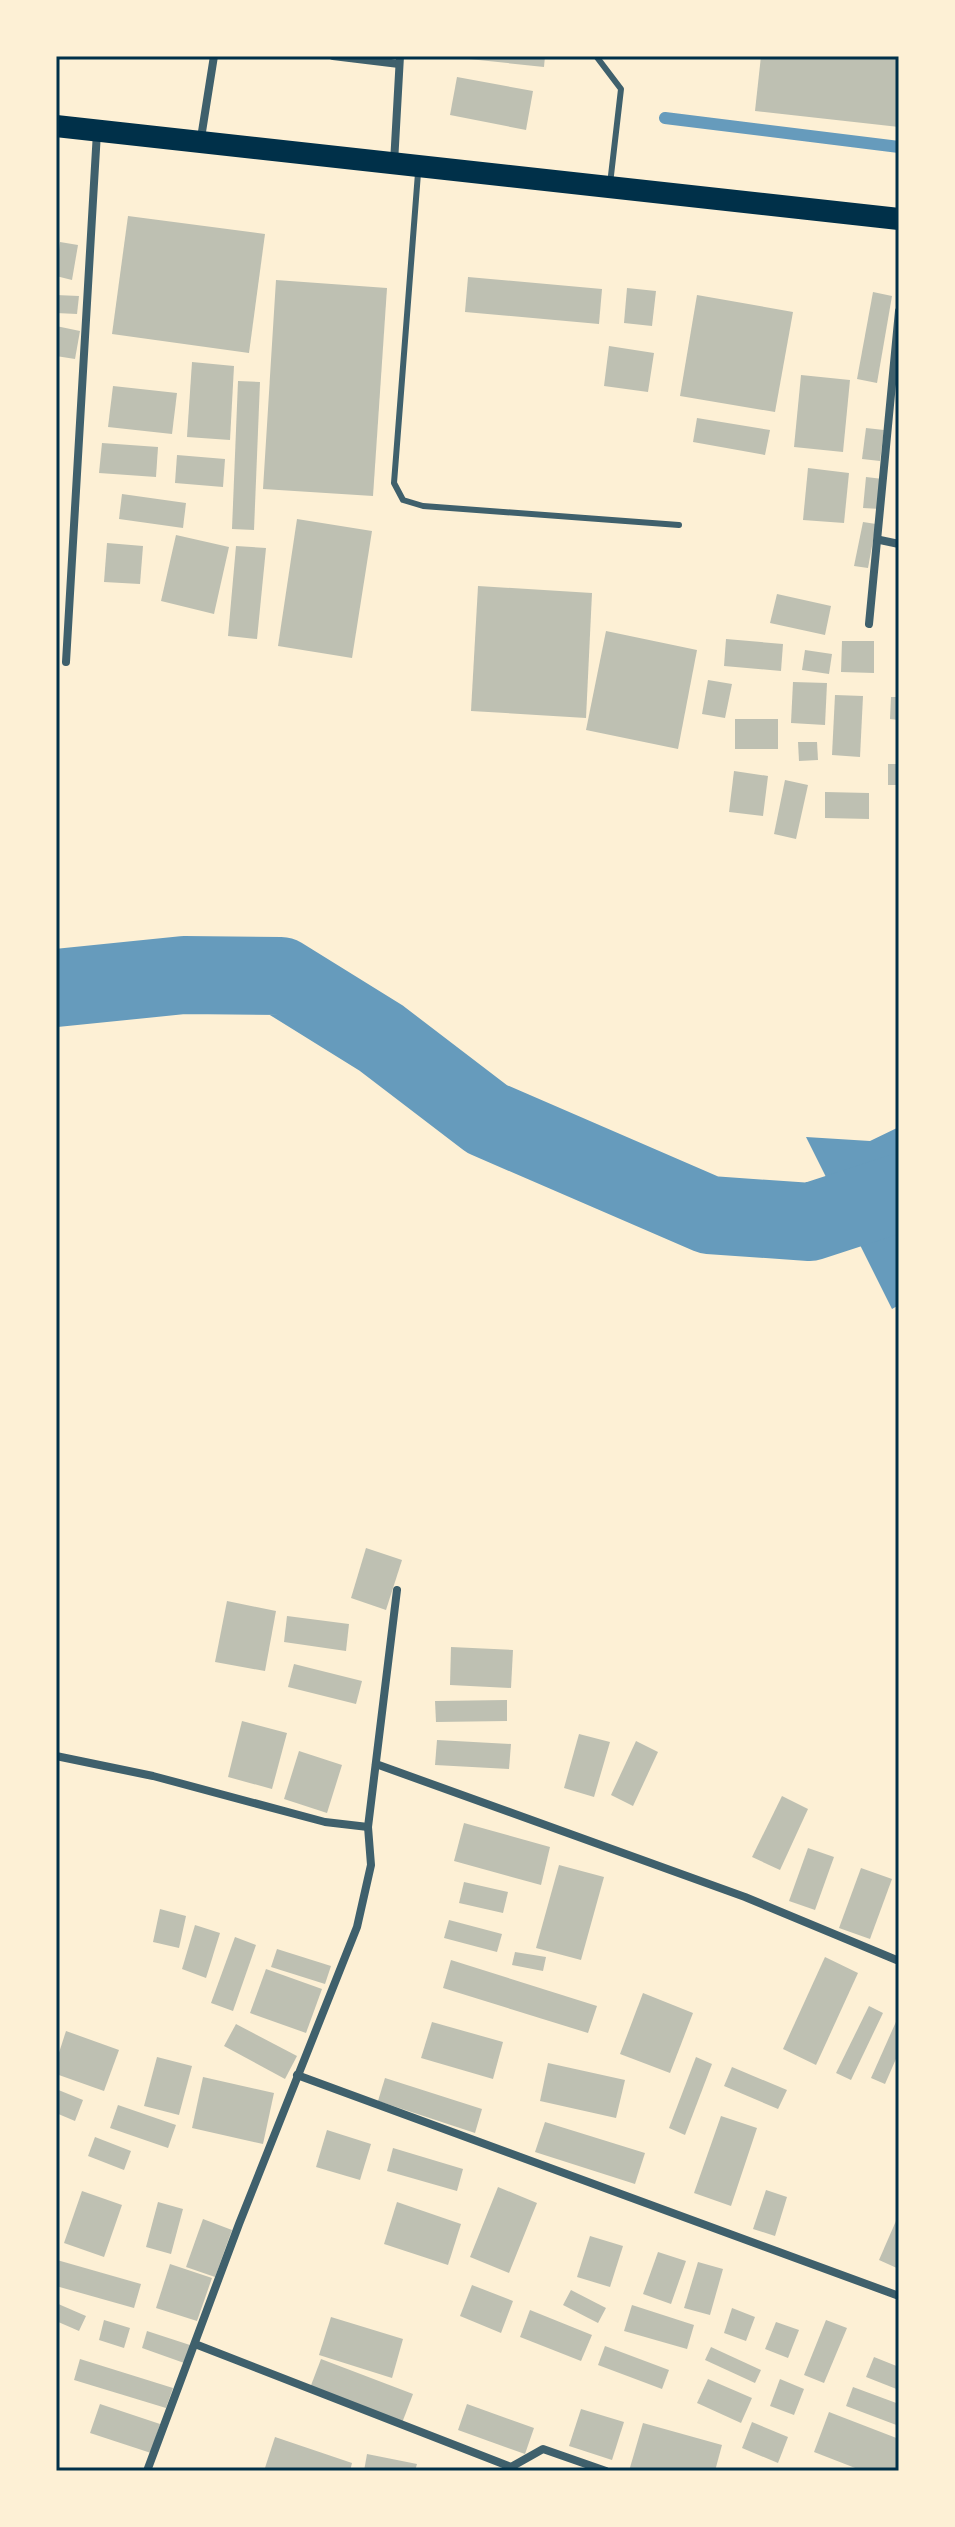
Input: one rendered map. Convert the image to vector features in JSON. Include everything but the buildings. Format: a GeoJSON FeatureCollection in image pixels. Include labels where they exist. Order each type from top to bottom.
{"type":"FeatureCollection","features":[{"type":"Feature","properties":{"kind":"highway"},"geometry":{"type":"LineString","coordinates":[[56,126],[200,145],[610,185],[899,219]]}},
{"type":"Feature","properties":{"kind":"street"},"geometry":{"type":"LineString","coordinates":[[200,145],[214,56]]}},
{"type":"Feature","properties":{"kind":"street"},"geometry":{"type":"LineString","coordinates":[[333,56],[400,60],[394,164]]}},
{"type":"Feature","properties":{"kind":"street"},"geometry":{"type":"LineString","coordinates":[[66,662],[97,131]]}},
{"type":"Feature","properties":{"kind":"street"},"geometry":{"type":"LineString","coordinates":[[869,624],[880,540],[899,311]]}},
{"type":"Feature","properties":{"kind":"street"},"geometry":{"type":"LineString","coordinates":[[880,540],[899,544]]}},
{"type":"Feature","properties":{"kind":"street"},"geometry":{"type":"LineString","coordinates":[[147,2471],[297,2075],[357,1927],[371,1865],[368,1827],[397,1590]]}},
{"type":"Feature","properties":{"kind":"street"},"geometry":{"type":"LineString","coordinates":[[56,1756],[153,1776],[325,1822],[368,1827]]}},
{"type":"Feature","properties":{"kind":"street"},"geometry":{"type":"LineString","coordinates":[[376,1764],[745,1897],[899,1961]]}},
{"type":"Feature","properties":{"kind":"street"},"geometry":{"type":"LineString","coordinates":[[297,2075],[899,2296]]}},
{"type":"Feature","properties":{"kind":"street"},"geometry":{"type":"LineString","coordinates":[[195,2344],[501,2464],[516,2467],[543,2449],[606,2471]]}},
{"type":"Feature","properties":{"kind":"lane"},"geometry":{"type":"LineString","coordinates":[[596,56],[621,89],[610,185]]}},
{"type":"Feature","properties":{"kind":"lane"},"geometry":{"type":"LineString","coordinates":[[418,166],[394,483],[403,500],[423,506],[679,525]]}},
{"type":"Feature","properties":{"kind":"water"},"geometry":{"type":"Polygon","coordinates":[[[899,1127],[899,1305],[892,1309],[806,1137],[870,1141],[899,1127]]]}},
{"type":"Feature","properties":{"kind":"waterway"},"geometry":{"type":"LineString","coordinates":[[665,118],[899,147]]}},
{"type":"Feature","properties":{"kind":"waterway"},"geometry":{"type":"LineString","coordinates":[[56,988],[184,975],[281,976],[381,1038],[487,1119],[709,1215],[810,1222],[899,1193]]}}]}
